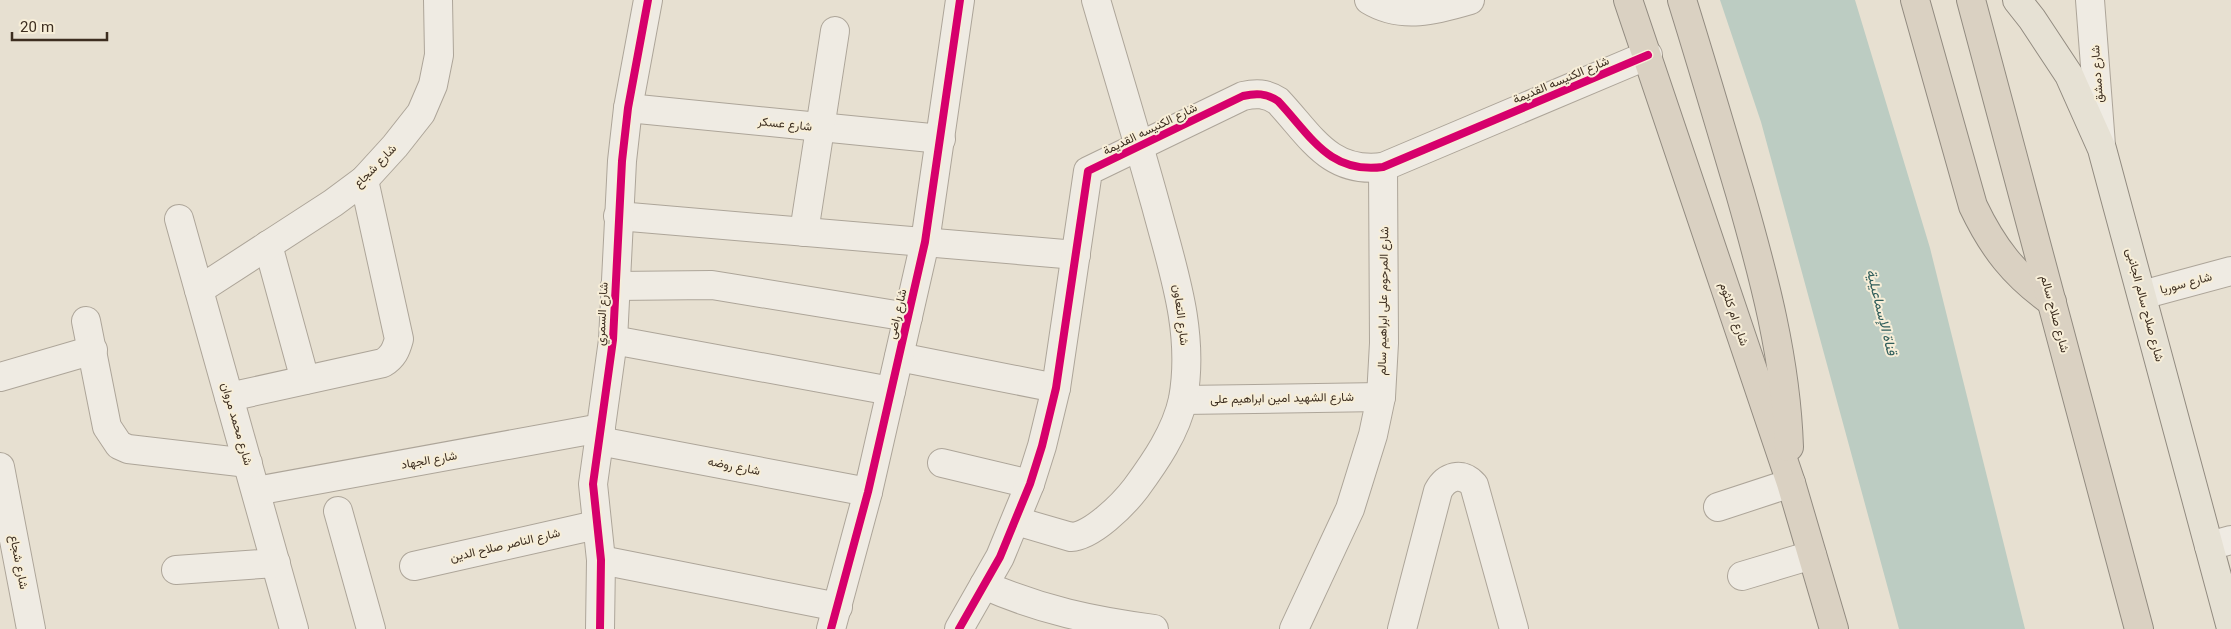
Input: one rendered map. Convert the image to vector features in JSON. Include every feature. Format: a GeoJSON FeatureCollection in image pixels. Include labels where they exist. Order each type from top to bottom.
{"type":"FeatureCollection","features":[{"type":"Feature","properties":{"kind":"highway","name":"شارع ام كلثوم"},"geometry":{"type":"LineString","coordinates":[[1628,0],[1791,483],[1834,629]]}},
{"type":"Feature","properties":{"kind":"highway"},"geometry":{"type":"LineString","coordinates":[[1682,0],[1760,260],[1775,325],[1789,430],[1791,483]]}},
{"type":"Feature","properties":{"kind":"highway"},"geometry":{"type":"LineString","coordinates":[[1914,0],[1973,206],[2000,254],[2032,288],[2052,302]]}},
{"type":"Feature","properties":{"kind":"highway","name":"شارع صلاح سالم"},"geometry":{"type":"LineString","coordinates":[[1971,0],[2139,629]]}},
{"type":"Feature","properties":{"kind":"main road","name":"شارع صلاح سالم الجانبى"},"geometry":{"type":"LineString","coordinates":[[2017,0],[2032,18],[2069,75],[2102,149],[2142,295],[2220,543],[2231,628]]}},
{"type":"Feature","properties":{"kind":"street","name":"شارع شجاع"},"geometry":{"type":"LineString","coordinates":[[199,290],[333,203],[364,180],[395,146],[421,112],[433,85],[440,55],[438,0]]}},
{"type":"Feature","properties":{"kind":"street","name":"شارع السمري"},"geometry":{"type":"LineString","coordinates":[[600,629],[601,560],[592,484],[613,340],[618,216],[628,108],[648,0]]}},
{"type":"Feature","properties":{"kind":"street","name":"شارع راضى"},"geometry":{"type":"LineString","coordinates":[[835,618],[868,492],[925,242],[960,0]]}},
{"type":"Feature","properties":{"kind":"street","name":"شارع التعاون"},"geometry":{"type":"LineString","coordinates":[[1016,521],[1071,537],[1079,537],[1092,530],[1131,494],[1148,472],[1174,425],[1183,400],[1186,333],[1174,266],[1096,0]]}},
{"type":"Feature","properties":{"kind":"street"},"geometry":{"type":"LineString","coordinates":[[1370,0],[1381,7],[1401,12],[1432,11],[1470,0]]}},
{"type":"Feature","properties":{"kind":"street","name":"شارع دمشق"},"geometry":{"type":"LineString","coordinates":[[2090,0],[2102,149]]}},
{"type":"Feature","properties":{"kind":"street"},"geometry":{"type":"LineString","coordinates":[[804,232],[835,31]]}},
{"type":"Feature","properties":{"kind":"street","name":"شارع الكنيسه القديمة"},"geometry":{"type":"LineString","coordinates":[[959,629],[984,585],[1016,521],[1030,484],[1056,388],[1088,171],[1243,96],[1262,94],[1278,101],[1330,157],[1355,168],[1383,167],[1648,55]]}},
{"type":"Feature","properties":{"kind":"street","name":"شارع عسكر"},"geometry":{"type":"LineString","coordinates":[[628,108],[941,139]]}},
{"type":"Feature","properties":{"kind":"street","name":"شارع المرحوم على ابراهيم سالم"},"geometry":{"type":"LineString","coordinates":[[1294,629],[1350,508],[1373,435],[1381,397],[1384,343],[1383,167]]}},
{"type":"Feature","properties":{"kind":"street"},"geometry":{"type":"LineString","coordinates":[[229,397],[383,363],[390,358],[397,348],[398,339],[364,180]]}},
{"type":"Feature","properties":{"kind":"street"},"geometry":{"type":"LineString","coordinates":[[618,216],[1076,255]]}},
{"type":"Feature","properties":{"kind":"street","name":"شارع محمد مروان"},"geometry":{"type":"LineString","coordinates":[[179,219],[294,629]]}},
{"type":"Feature","properties":{"kind":"street"},"geometry":{"type":"LineString","coordinates":[[268,245],[305,380]]}},
{"type":"Feature","properties":{"kind":"street","name":"شارع سوريا"},"geometry":{"type":"LineString","coordinates":[[2142,295],[2231,271]]}},
{"type":"Feature","properties":{"kind":"street"},"geometry":{"type":"LineString","coordinates":[[615,286],[719,286],[908,317]]}},
{"type":"Feature","properties":{"kind":"street"},"geometry":{"type":"LineString","coordinates":[[86,321],[107,427],[118,445],[128,449],[248,463]]}},
{"type":"Feature","properties":{"kind":"street"},"geometry":{"type":"LineString","coordinates":[[613,340],[891,391]]}},
{"type":"Feature","properties":{"kind":"street"},"geometry":{"type":"LineString","coordinates":[[0,377],[92,350]]}},
{"type":"Feature","properties":{"kind":"street"},"geometry":{"type":"LineString","coordinates":[[899,357],[1056,388]]}},
{"type":"Feature","properties":{"kind":"street","name":"شارع الشهيد امين ابراهيم على"},"geometry":{"type":"LineString","coordinates":[[1183,400],[1381,397]]}},
{"type":"Feature","properties":{"kind":"street","name":"شارع الجهاد"},"geometry":{"type":"LineString","coordinates":[[256,491],[600,434]]}},
{"type":"Feature","properties":{"kind":"street","name":"شارع روضه"},"geometry":{"type":"LineString","coordinates":[[600,434],[868,492]]}},
{"type":"Feature","properties":{"kind":"street"},"geometry":{"type":"LineString","coordinates":[[942,463],[1030,484]]}},
{"type":"Feature","properties":{"kind":"street","name":"شارع شجاع"},"geometry":{"type":"LineString","coordinates":[[0,467],[31,629]]}},
{"type":"Feature","properties":{"kind":"street"},"geometry":{"type":"LineString","coordinates":[[1402,629],[1438,492],[1447,479],[1457,476],[1469,479],[1474,485],[1514,629]]}},
{"type":"Feature","properties":{"kind":"street"},"geometry":{"type":"LineString","coordinates":[[1718,507],[1791,483]]}},
{"type":"Feature","properties":{"kind":"street"},"geometry":{"type":"LineString","coordinates":[[338,511],[371,629]]}},
{"type":"Feature","properties":{"kind":"street","name":"شارع الناصر صلاح الدين"},"geometry":{"type":"LineString","coordinates":[[414,566],[596,524]]}},
{"type":"Feature","properties":{"kind":"street"},"geometry":{"type":"LineString","coordinates":[[1742,576],[1812,554]]}},
{"type":"Feature","properties":{"kind":"street"},"geometry":{"type":"LineString","coordinates":[[601,560],[835,618]]}},
{"type":"Feature","properties":{"kind":"street"},"geometry":{"type":"LineString","coordinates":[[176,570],[276,563]]}},
{"type":"Feature","properties":{"kind":"street"},"geometry":{"type":"LineString","coordinates":[[984,585],[1017,600],[1085,619],[1154,629]]}},
{"type":"Feature","properties":{"kind":"water","name":"قناة الإسماعيلية"},"geometry":{"type":"Polygon","coordinates":[[[1720,0],[1855,0],[1930,248],[2025,629],[1899,629],[1761,122],[1720,0]]]}},
{"type":"Feature","properties":{"kind":"cycle path"},"geometry":{"type":"LineString","coordinates":[[600,629],[601,560],[593,484],[613,340],[622,161],[628,108],[648,0]]}},
{"type":"Feature","properties":{"kind":"cycle path"},"geometry":{"type":"LineString","coordinates":[[831,629],[868,492],[925,242],[960,0]]}},
{"type":"Feature","properties":{"kind":"cycle path"},"geometry":{"type":"LineString","coordinates":[[959,629],[1000,557],[1030,484],[1042,446],[1056,388],[1088,171],[1243,96],[1257,94],[1269,96],[1278,101],[1311,139],[1335,158],[1348,165],[1364,168],[1383,167],[1648,55]]}}]}
